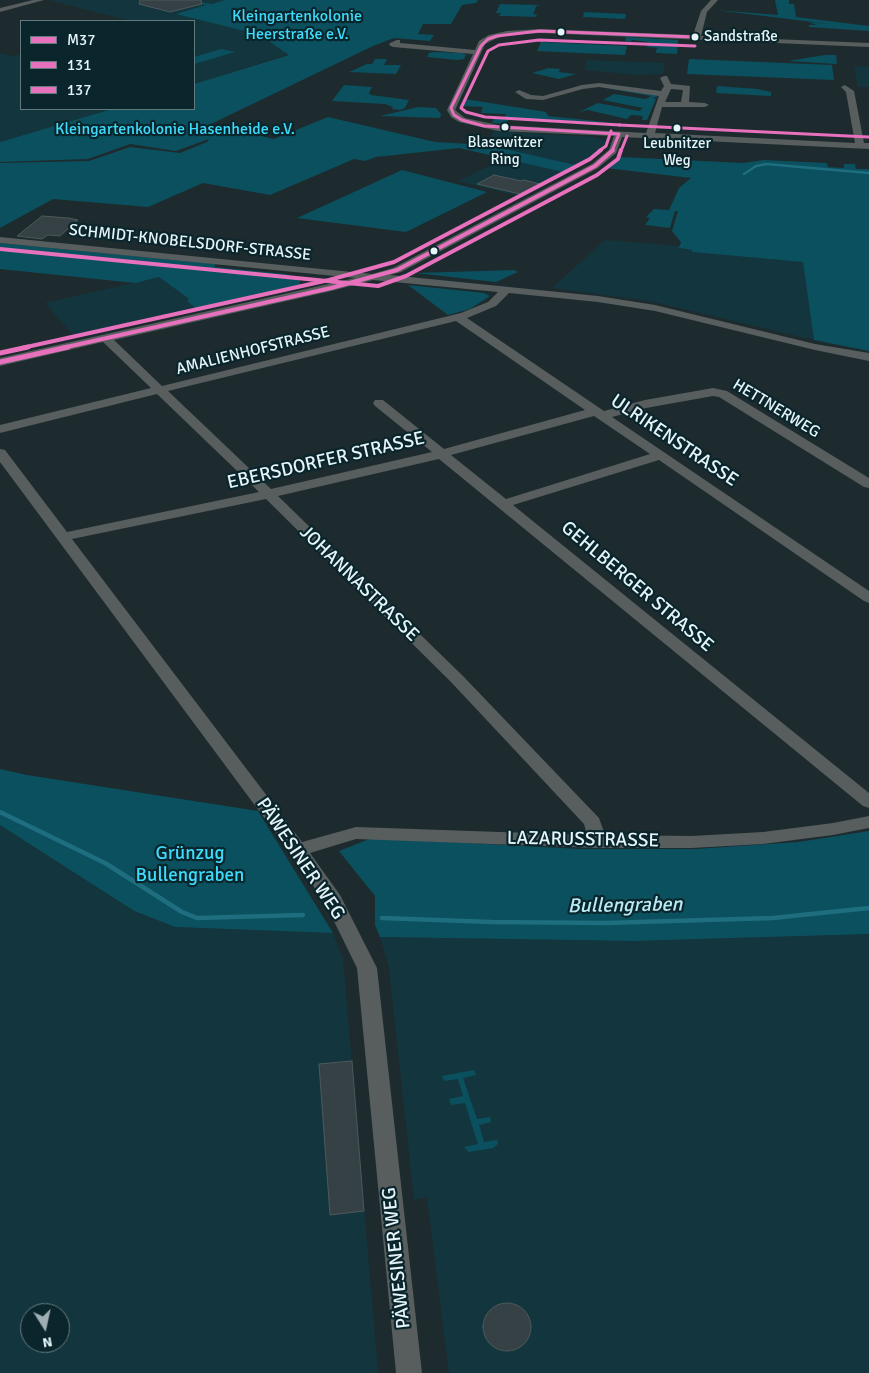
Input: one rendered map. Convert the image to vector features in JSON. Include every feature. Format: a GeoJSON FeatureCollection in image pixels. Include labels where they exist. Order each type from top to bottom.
{"type":"FeatureCollection","features":[{"type":"Feature","properties":{"kind":"street"},"geometry":{"type":"LineString","coordinates":[[0,10],[41,0]]}},
{"type":"Feature","properties":{"kind":"street"},"geometry":{"type":"LineString","coordinates":[[695,37],[698,35],[704,12],[715,0]]}},
{"type":"Feature","properties":{"kind":"street"},"geometry":{"type":"LineString","coordinates":[[845,87],[850,91],[864,146],[494,127],[473,123],[457,117],[452,112],[451,107],[482,43],[488,39],[520,32],[695,37],[869,45]]}},
{"type":"Feature","properties":{"kind":"street"},"geometry":{"type":"LineString","coordinates":[[397,42],[393,45],[478,52]]}},
{"type":"Feature","properties":{"kind":"street"},"geometry":{"type":"LineString","coordinates":[[519,92],[529,97],[544,98],[582,87],[599,85],[666,86],[687,88],[685,104]]}},
{"type":"Feature","properties":{"kind":"street"},"geometry":{"type":"LineString","coordinates":[[650,135],[666,86]]}},
{"type":"Feature","properties":{"kind":"street"},"geometry":{"type":"LineString","coordinates":[[660,104],[705,105]]}},
{"type":"Feature","properties":{"kind":"street"},"geometry":{"type":"LineString","coordinates":[[0,362],[377,277],[402,268],[593,167],[613,151],[619,134]]}},
{"type":"Feature","properties":{"kind":"street","name":"SCHMIDT-KNOBELSDORF-STRASSE"},"geometry":{"type":"LineString","coordinates":[[0,240],[377,277]]}},
{"type":"Feature","properties":{"kind":"street"},"geometry":{"type":"LineString","coordinates":[[292,270],[312,278],[316,282],[312,292]]}},
{"type":"Feature","properties":{"kind":"street"},"geometry":{"type":"LineString","coordinates":[[377,277],[591,298],[647,306],[869,358]]}},
{"type":"Feature","properties":{"kind":"street","name":"AMALIENHOFSTRASSE"},"geometry":{"type":"LineString","coordinates":[[0,429],[477,312],[492,304],[506,290]]}},
{"type":"Feature","properties":{"kind":"street","name":"ULRIKENSTRASSE"},"geometry":{"type":"LineString","coordinates":[[458,317],[597,414],[662,455],[869,598]]}},
{"type":"Feature","properties":{"kind":"street","name":"JOHANNASTRASSE"},"geometry":{"type":"LineString","coordinates":[[105,338],[457,679],[593,822],[598,842]]}},
{"type":"Feature","properties":{"kind":"street","name":"HETTNERWEG"},"geometry":{"type":"LineString","coordinates":[[597,414],[713,392],[722,394],[869,484]]}},
{"type":"Feature","properties":{"kind":"street","name":"GEHLBERGER STRASSE"},"geometry":{"type":"LineString","coordinates":[[379,403],[869,802]]}},
{"type":"Feature","properties":{"kind":"street","name":"EBERSDORFER STRASSE"},"geometry":{"type":"LineString","coordinates":[[64,537],[267,494],[442,454],[597,414]]}},
{"type":"Feature","properties":{"kind":"street","name":"PÄWESINER WEG"},"geometry":{"type":"LineString","coordinates":[[0,453],[298,850],[333,900],[367,968],[409,1373]]}},
{"type":"Feature","properties":{"kind":"street"},"geometry":{"type":"LineString","coordinates":[[504,504],[662,455]]}},
{"type":"Feature","properties":{"kind":"street","name":"LAZARUSSTRASSE"},"geometry":{"type":"LineString","coordinates":[[298,850],[347,835],[378,833],[598,842],[692,842],[763,838],[833,829],[869,822]]}},
{"type":"Feature","properties":{"kind":"shaded area"},"geometry":{"type":"Polygon","coordinates":[[[49,0],[228,0],[177,14],[274,38],[271,43],[289,54],[195,84],[195,20],[127,20],[49,0]]]}},
{"type":"Feature","properties":{"kind":"shaded area"},"geometry":{"type":"Polygon","coordinates":[[[0,53],[12,56],[20,54],[20,110],[109,110],[0,142],[0,53]]]}},
{"type":"Feature","properties":{"kind":"shaded area"},"geometry":{"type":"Polygon","coordinates":[[[587,60],[665,63],[663,74],[638,75],[584,70],[587,60]]]}},
{"type":"Feature","properties":{"kind":"shaded area"},"geometry":{"type":"Polygon","coordinates":[[[854,66],[869,67],[869,87],[858,87],[854,66]]]}},
{"type":"Feature","properties":{"kind":"shaded area"},"geometry":{"type":"Polygon","coordinates":[[[493,131],[595,137],[606,141],[598,154],[580,166],[488,145],[493,131]]]}},
{"type":"Feature","properties":{"kind":"shaded area"},"geometry":{"type":"Polygon","coordinates":[[[505,158],[567,173],[522,197],[458,181],[505,158]]]}},
{"type":"Feature","properties":{"kind":"shaded area"},"geometry":{"type":"Polygon","coordinates":[[[605,240],[680,246],[680,249],[693,250],[693,252],[803,262],[814,340],[650,301],[552,288],[605,240]]]}},
{"type":"Feature","properties":{"kind":"shaded area"},"geometry":{"type":"Polygon","coordinates":[[[159,277],[189,300],[188,302],[199,311],[76,338],[45,303],[159,277]]]}},
{"type":"Feature","properties":{"kind":"shaded area"},"geometry":{"type":"Polygon","coordinates":[[[0,825],[133,911],[175,927],[333,933],[343,959],[378,1373],[0,1373],[0,825]]]}},
{"type":"Feature","properties":{"kind":"shaded area"},"geometry":{"type":"Polygon","coordinates":[[[869,934],[869,1373],[449,1373],[427,1197],[414,1200],[389,968],[380,937],[634,941],[869,934]]]}},
{"type":"Feature","properties":{"kind":"green space"},"geometry":{"type":"Polygon","coordinates":[[[185,0],[212,4],[225,0],[478,0],[476,3],[462,5],[451,24],[423,24],[418,34],[434,35],[430,41],[394,38],[373,46],[211,124],[274,139],[328,117],[435,142],[488,145],[580,166],[567,173],[459,148],[376,157],[365,161],[354,159],[270,195],[203,183],[148,207],[53,199],[0,228],[0,163],[89,161],[130,147],[180,153],[207,142],[209,139],[176,151],[130,144],[88,159],[0,162],[0,142],[109,110],[195,110],[195,84],[289,55],[270,42],[273,38],[176,14],[206,5],[185,0]]]}},
{"type":"Feature","properties":{"kind":"green space"},"geometry":{"type":"Polygon","coordinates":[[[775,0],[789,0],[789,4],[794,4],[796,17],[869,26],[869,31],[809,27],[809,25],[817,25],[808,22],[830,24],[715,10],[778,15],[775,0]]]}},
{"type":"Feature","properties":{"kind":"green space"},"geometry":{"type":"Polygon","coordinates":[[[500,4],[541,5],[536,6],[533,14],[537,15],[536,17],[499,16],[501,13],[496,13],[500,4]]]}},
{"type":"Feature","properties":{"kind":"green space"},"geometry":{"type":"Polygon","coordinates":[[[584,12],[626,14],[625,19],[583,17],[584,12]]]}},
{"type":"Feature","properties":{"kind":"green space"},"geometry":{"type":"Polygon","coordinates":[[[626,37],[678,40],[677,54],[656,53],[658,48],[647,47],[649,42],[625,41],[626,37]]]}},
{"type":"Feature","properties":{"kind":"green space"},"geometry":{"type":"Polygon","coordinates":[[[541,42],[627,46],[625,55],[537,51],[541,42]]]}},
{"type":"Feature","properties":{"kind":"green space"},"geometry":{"type":"Polygon","coordinates":[[[221,49],[235,52],[195,64],[195,57],[221,49]]]}},
{"type":"Feature","properties":{"kind":"green space"},"geometry":{"type":"Polygon","coordinates":[[[429,53],[462,53],[466,55],[464,59],[458,60],[427,57],[429,53]]]}},
{"type":"Feature","properties":{"kind":"green space"},"geometry":{"type":"Polygon","coordinates":[[[836,55],[837,64],[788,61],[836,55]]]}},
{"type":"Feature","properties":{"kind":"green space"},"geometry":{"type":"Polygon","coordinates":[[[375,59],[387,59],[384,65],[401,65],[396,74],[349,72],[367,64],[372,64],[375,59]]]}},
{"type":"Feature","properties":{"kind":"green space"},"geometry":{"type":"Polygon","coordinates":[[[689,59],[832,65],[834,80],[687,74],[689,59]]]}},
{"type":"Feature","properties":{"kind":"green space"},"geometry":{"type":"Polygon","coordinates":[[[549,68],[560,69],[559,72],[576,74],[559,79],[532,73],[549,68]]]}},
{"type":"Feature","properties":{"kind":"green space"},"geometry":{"type":"Polygon","coordinates":[[[344,85],[372,87],[369,93],[371,95],[409,100],[405,108],[400,110],[392,109],[393,107],[385,104],[332,101],[344,85]]]}},
{"type":"Feature","properties":{"kind":"green space"},"geometry":{"type":"Polygon","coordinates":[[[717,86],[757,89],[771,92],[771,96],[716,93],[717,86]]]}},
{"type":"Feature","properties":{"kind":"green space"},"geometry":{"type":"Polygon","coordinates":[[[614,87],[657,94],[657,97],[652,98],[656,99],[647,120],[642,120],[643,116],[631,115],[627,119],[588,110],[579,112],[598,103],[639,111],[643,108],[603,100],[614,94],[646,99],[651,96],[611,89],[614,87]]]}},
{"type":"Feature","properties":{"kind":"green space"},"geometry":{"type":"Polygon","coordinates":[[[465,99],[546,112],[548,116],[615,123],[509,118],[506,124],[492,123],[494,119],[504,119],[506,114],[481,113],[483,107],[462,106],[465,99]]]}},
{"type":"Feature","properties":{"kind":"green space"},"geometry":{"type":"Polygon","coordinates":[[[418,107],[436,108],[441,114],[440,118],[380,116],[418,107]]]}},
{"type":"Feature","properties":{"kind":"green space"},"geometry":{"type":"Polygon","coordinates":[[[620,157],[743,163],[764,160],[827,163],[828,167],[844,168],[844,164],[855,164],[856,169],[869,169],[869,351],[814,340],[803,262],[692,252],[692,250],[679,248],[681,242],[672,231],[678,211],[675,211],[670,228],[645,225],[650,218],[646,217],[654,209],[669,210],[679,188],[691,178],[606,168],[620,157]]]}},
{"type":"Feature","properties":{"kind":"green space"},"geometry":{"type":"Polygon","coordinates":[[[402,170],[487,192],[406,232],[297,218],[402,170]]]}},
{"type":"Feature","properties":{"kind":"green space"},"geometry":{"type":"Polygon","coordinates":[[[0,243],[215,264],[215,267],[286,274],[299,278],[301,288],[199,311],[187,301],[189,299],[159,277],[135,283],[0,269],[0,243]]]}},
{"type":"Feature","properties":{"kind":"green space"},"geometry":{"type":"Polygon","coordinates":[[[514,270],[518,272],[496,282],[415,273],[514,270]]]}},
{"type":"Feature","properties":{"kind":"green space"},"geometry":{"type":"Polygon","coordinates":[[[408,285],[484,293],[490,296],[470,309],[448,315],[408,285]]]}},
{"type":"Feature","properties":{"kind":"green space","name":"Grünzug Bullengraben"},"geometry":{"type":"Polygon","coordinates":[[[0,769],[27,775],[258,811],[333,933],[175,927],[134,911],[0,825],[0,769]]]}},
{"type":"Feature","properties":{"kind":"green space"},"geometry":{"type":"Polygon","coordinates":[[[869,831],[869,934],[634,941],[380,937],[375,925],[375,896],[339,851],[372,838],[580,849],[695,849],[798,842],[869,831]]]}},
{"type":"Feature","properties":{"kind":"green space"},"geometry":{"type":"Polygon","coordinates":[[[474,1070],[476,1075],[463,1078],[477,1119],[490,1117],[491,1122],[479,1125],[484,1142],[497,1140],[498,1144],[493,1148],[469,1152],[464,1147],[478,1144],[465,1103],[451,1105],[449,1099],[463,1096],[458,1079],[444,1081],[442,1076],[474,1070]]]}},
{"type":"Feature","properties":{"kind":"building"},"geometry":{"type":"Polygon","coordinates":[[[140,0],[201,0],[202,4],[170,12],[139,4],[140,0]]]}},
{"type":"Feature","properties":{"kind":"building"},"geometry":{"type":"Polygon","coordinates":[[[494,175],[540,184],[520,194],[477,184],[494,175]]]}},
{"type":"Feature","properties":{"kind":"building"},"geometry":{"type":"Polygon","coordinates":[[[42,216],[78,220],[60,236],[48,235],[42,239],[17,236],[42,216]]]}},
{"type":"Feature","properties":{"kind":"building"},"geometry":{"type":"Polygon","coordinates":[[[352,1061],[364,1211],[330,1215],[319,1064],[352,1061]]]}},
{"type":"Feature","properties":{"kind":"building"},"geometry":{"type":"Polygon","coordinates":[[[502,1303],[512,1303],[524,1310],[531,1322],[531,1332],[524,1344],[512,1351],[502,1351],[494,1347],[487,1340],[483,1332],[483,1322],[487,1314],[494,1307],[502,1303]]]}},
{"type":"Feature","properties":{"kind":"waterway"},"geometry":{"type":"LineString","coordinates":[[744,174],[756,166],[766,164],[869,173]]}},
{"type":"Feature","properties":{"kind":"waterway","name":"Bullengraben"},"geometry":{"type":"LineString","coordinates":[[0,812],[105,863],[182,912],[197,918],[303,915]]}},
{"type":"Feature","properties":{"kind":"waterway","name":"Bullengraben"},"geometry":{"type":"LineString","coordinates":[[382,918],[491,922],[605,923],[773,918],[869,908]]}},
{"type":"Feature","properties":{"kind":"transit line","name":"M37"},"geometry":{"type":"LineString","coordinates":[[619,134],[484,126],[462,120],[454,115],[451,108],[481,46],[488,39],[497,36],[539,31],[695,37]]}},
{"type":"Feature","properties":{"kind":"transit line","name":"131"},"geometry":{"type":"LineString","coordinates":[[620,125],[485,117],[466,112],[461,108],[488,51],[499,45],[539,40],[695,46]]}},
{"type":"Feature","properties":{"kind":"transit line","name":"137"},"geometry":{"type":"LineString","coordinates":[[619,125],[869,137]]}},
{"type":"Feature","properties":{"kind":"transit line","name":"137"},"geometry":{"type":"LineString","coordinates":[[0,353],[329,280],[394,262],[590,159],[606,146],[611,131]]}},
{"type":"Feature","properties":{"kind":"transit line","name":"M37"},"geometry":{"type":"LineString","coordinates":[[0,362],[331,288],[397,270],[595,166],[613,151],[619,134]]}},
{"type":"Feature","properties":{"kind":"transit line","name":"131"},"geometry":{"type":"LineString","coordinates":[[0,249],[378,286],[406,276],[597,175],[618,159],[627,136]]}},
{"type":"Feature","properties":{"kind":"place","name":"Sandstraße"},"geometry":{"type":"Point","coordinates":[695,37]}},
{"type":"Feature","properties":{"kind":"place","name":"Blasewitzer Ring"},"geometry":{"type":"Point","coordinates":[505,127]}},
{"type":"Feature","properties":{"kind":"place","name":"Leubnitzer Weg"},"geometry":{"type":"Point","coordinates":[677,128]}},
{"type":"Feature","properties":{"kind":"park label","name":"Kleingartenkolonie Heerstraße e.V."},"geometry":{"type":"Point","coordinates":[297,26]}},
{"type":"Feature","properties":{"kind":"park label","name":"Kleingartenkolonie Hasenheide e.V."},"geometry":{"type":"Point","coordinates":[175,130]}}]}
